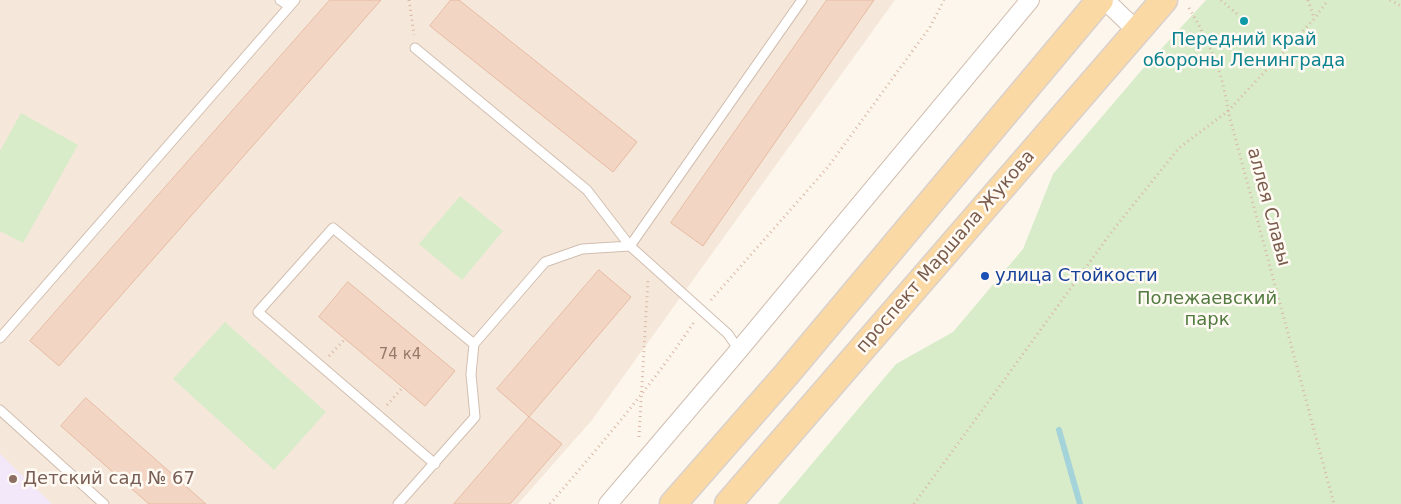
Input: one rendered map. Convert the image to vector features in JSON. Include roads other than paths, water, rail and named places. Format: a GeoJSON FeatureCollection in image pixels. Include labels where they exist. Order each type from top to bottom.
{"type":"FeatureCollection","features":[{"type":"Feature","properties":{"kind":"main road"},"geometry":{"type":"LineString","coordinates":[[673,504],[786,374],[1100,0]]}},
{"type":"Feature","properties":{"kind":"main road","name":"проспект Маршала Жукова"},"geometry":{"type":"LineString","coordinates":[[728,504],[1164,0]]}},
{"type":"Feature","properties":{"kind":"street"},"geometry":{"type":"LineString","coordinates":[[608,504],[740,350],[1030,0]]}},
{"type":"Feature","properties":{"kind":"street"},"geometry":{"type":"LineString","coordinates":[[1105,0],[1137,31]]}},
{"type":"Feature","properties":{"kind":"lane"},"geometry":{"type":"LineString","coordinates":[[0,338],[292,3],[280,0]]}},
{"type":"Feature","properties":{"kind":"lane"},"geometry":{"type":"LineString","coordinates":[[630,246],[802,0]]}},
{"type":"Feature","properties":{"kind":"lane"},"geometry":{"type":"LineString","coordinates":[[415,48],[587,190],[630,246],[728,334],[740,350]]}},
{"type":"Feature","properties":{"kind":"lane"},"geometry":{"type":"LineString","coordinates":[[435,464],[258,312],[333,228],[474,344]]}},
{"type":"Feature","properties":{"kind":"lane"},"geometry":{"type":"LineString","coordinates":[[398,504],[475,417],[471,374],[474,344],[545,262],[582,249],[630,246]]}},
{"type":"Feature","properties":{"kind":"lane"},"geometry":{"type":"LineString","coordinates":[[0,410],[104,504]]}},
{"type":"Feature","properties":{"kind":"waterway"},"geometry":{"type":"LineString","coordinates":[[1059,430],[1080,504]]}},
{"type":"Feature","properties":{"kind":"place","name":"Передний край обороны Ленинграда"},"geometry":{"type":"Point","coordinates":[1244,21]}},
{"type":"Feature","properties":{"kind":"place","name":"улица Стойкости"},"geometry":{"type":"Point","coordinates":[985,276]}},
{"type":"Feature","properties":{"kind":"place","name":"Детский сад № 67"},"geometry":{"type":"Point","coordinates":[13,479]}},
{"type":"Feature","properties":{"kind":"park label","name":"Полежаевский парк"},"geometry":{"type":"Point","coordinates":[1207,309]}}]}
